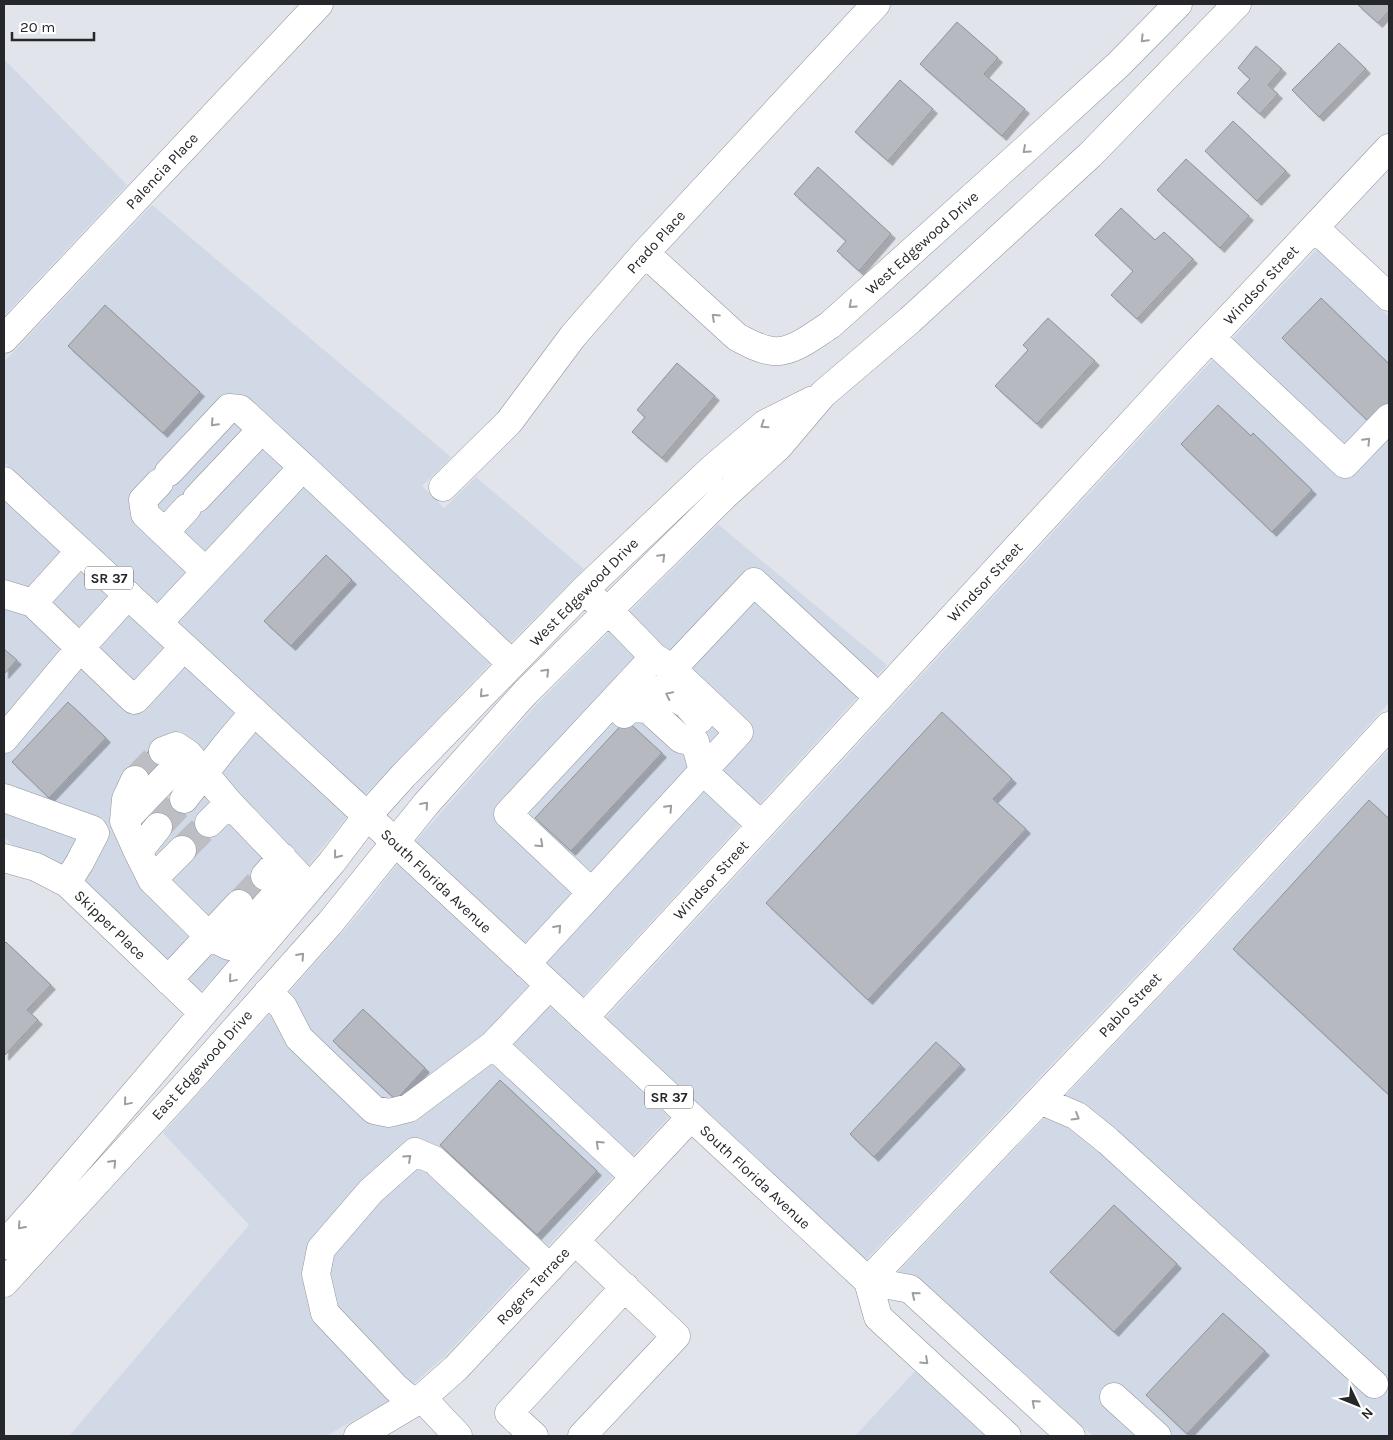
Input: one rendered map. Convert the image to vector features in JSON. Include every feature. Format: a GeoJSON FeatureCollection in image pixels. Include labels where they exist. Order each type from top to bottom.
{"type":"FeatureCollection","features":[{"type":"Feature","properties":{"kind":"street","name":"Palencia Place"},"geometry":{"type":"LineString","coordinates":[[4,339],[319,4]]}},
{"type":"Feature","properties":{"kind":"street","name":"Prado Place"},"geometry":{"type":"LineString","coordinates":[[443,487],[509,422],[573,336],[645,253],[876,4]]}},
{"type":"Feature","properties":{"kind":"street","name":"West Edgewood Drive"},"geometry":{"type":"LineString","coordinates":[[645,253],[737,337],[754,346],[774,352],[796,347],[830,324],[1027,148],[1119,64],[1178,4]]}},
{"type":"Feature","properties":{"kind":"street","name":"West Edgewood Drive"},"geometry":{"type":"LineString","coordinates":[[394,842],[525,693],[724,496],[778,447],[823,394],[910,320],[1090,155],[1238,4]]}},
{"type":"Feature","properties":{"kind":"street","name":"Windsor Street"},"geometry":{"type":"LineString","coordinates":[[584,1018],[1211,338],[1389,148]]}},
{"type":"Feature","properties":{"kind":"street"},"geometry":{"type":"LineString","coordinates":[[1315,228],[1389,297]]}},
{"type":"Feature","properties":{"kind":"street"},"geometry":{"type":"LineString","coordinates":[[1211,338],[1345,464],[1389,418]]}},
{"type":"Feature","properties":{"kind":"street","name":"West Edgewood Drive"},"geometry":{"type":"LineString","coordinates":[[367,816],[410,769],[584,590],[713,468],[765,424],[823,394]]}},
{"type":"Feature","properties":{"kind":"street"},"geometry":{"type":"LineString","coordinates":[[205,571],[145,514],[143,500],[229,408],[240,409],[512,664]]}},
{"type":"Feature","properties":{"kind":"street"},"geometry":{"type":"LineString","coordinates":[[164,532],[262,429]]}},
{"type":"Feature","properties":{"kind":"street"},"geometry":{"type":"LineString","coordinates":[[158,623],[303,467]]}},
{"type":"Feature","properties":{"kind":"street","name":"South Florida Avenue"},"geometry":{"type":"LineString","coordinates":[[4,481],[868,1281]]}},
{"type":"Feature","properties":{"kind":"street"},"geometry":{"type":"LineString","coordinates":[[33,603],[80,551]]}},
{"type":"Feature","properties":{"kind":"street"},"geometry":{"type":"LineString","coordinates":[[592,892],[508,814],[663,663],[754,582],[879,698]]}},
{"type":"Feature","properties":{"kind":"street"},"geometry":{"type":"LineString","coordinates":[[526,964],[740,732],[584,590]]}},
{"type":"Feature","properties":{"kind":"street"},"geometry":{"type":"LineString","coordinates":[[4,594],[33,603],[134,700],[184,647]]}},
{"type":"Feature","properties":{"kind":"street"},"geometry":{"type":"LineString","coordinates":[[4,739],[80,648],[128,595]]}},
{"type":"Feature","properties":{"kind":"street"},"geometry":{"type":"LineString","coordinates":[[520,826],[629,708],[648,710],[680,738],[695,742],[703,771],[761,825]]}},
{"type":"Feature","properties":{"kind":"street"},"geometry":{"type":"LineString","coordinates":[[124,821],[185,760],[223,749],[254,712]]}},
{"type":"Feature","properties":{"kind":"street","name":"Pablo Street"},"geometry":{"type":"LineString","coordinates":[[868,1281],[1387,733]]}},
{"type":"Feature","properties":{"kind":"street"},"geometry":{"type":"LineString","coordinates":[[184,799],[185,760]]}},
{"type":"Feature","properties":{"kind":"street"},"geometry":{"type":"LineString","coordinates":[[185,760],[229,803],[288,873]]}},
{"type":"Feature","properties":{"kind":"street"},"geometry":{"type":"LineString","coordinates":[[135,780],[126,799],[124,821],[152,880],[230,946]]}},
{"type":"Feature","properties":{"kind":"street"},"geometry":{"type":"LineString","coordinates":[[4,798],[92,830],[95,833],[67,884]]}},
{"type":"Feature","properties":{"kind":"street"},"geometry":{"type":"LineString","coordinates":[[209,823],[229,803]]}},
{"type":"Feature","properties":{"kind":"street","name":"East Edgewood Drive"},"geometry":{"type":"LineString","coordinates":[[4,1245],[203,1013],[230,946],[288,873],[367,816]]}},
{"type":"Feature","properties":{"kind":"street"},"geometry":{"type":"LineString","coordinates":[[138,852],[158,827]]}},
{"type":"Feature","properties":{"kind":"street","name":"East Edgewood Drive"},"geometry":{"type":"LineString","coordinates":[[4,1283],[182,1089],[348,902],[394,842]]}},
{"type":"Feature","properties":{"kind":"street"},"geometry":{"type":"LineString","coordinates":[[152,880],[182,850]]}},
{"type":"Feature","properties":{"kind":"street","name":"Skipper Place"},"geometry":{"type":"LineString","coordinates":[[4,858],[36,867],[67,884],[203,1013]]}},
{"type":"Feature","properties":{"kind":"street"},"geometry":{"type":"LineString","coordinates":[[168,980],[230,946],[239,904]]}},
{"type":"Feature","properties":{"kind":"street"},"geometry":{"type":"LineString","coordinates":[[268,992],[282,1007],[299,1038],[374,1110],[389,1114],[410,1108],[493,1045],[549,986]]}},
{"type":"Feature","properties":{"kind":"street"},"geometry":{"type":"LineString","coordinates":[[493,1045],[635,1177]]}},
{"type":"Feature","properties":{"kind":"street"},"geometry":{"type":"LineString","coordinates":[[1040,1100],[1077,1116],[1108,1141],[1374,1384]]}},
{"type":"Feature","properties":{"kind":"street","name":"Rogers Terrace"},"geometry":{"type":"LineString","coordinates":[[358,1436],[418,1400],[456,1368],[691,1117]]}},
{"type":"Feature","properties":{"kind":"street"},"geometry":{"type":"LineString","coordinates":[[458,1436],[418,1400],[396,1388],[325,1313],[316,1274],[321,1249],[372,1191],[414,1152],[434,1160],[550,1268]]}},
{"type":"Feature","properties":{"kind":"street"},"geometry":{"type":"LineString","coordinates":[[575,1241],[676,1336],[582,1436]]}},
{"type":"Feature","properties":{"kind":"street"},"geometry":{"type":"LineString","coordinates":[[1007,1436],[878,1317],[868,1281],[910,1289],[1071,1436]]}},
{"type":"Feature","properties":{"kind":"street"},"geometry":{"type":"LineString","coordinates":[[534,1436],[508,1413],[625,1288]]}},
{"type":"Feature","properties":{"kind":"street"},"geometry":{"type":"LineString","coordinates":[[1114,1397],[1157,1436]]}},
{"type":"Feature","properties":{"kind":"shaded area"},"geometry":{"type":"Polygon","coordinates":[[[4,59],[127,185],[4,316],[4,59]]]}},
{"type":"Feature","properties":{"kind":"shaded area"},"geometry":{"type":"Polygon","coordinates":[[[152,205],[451,457],[422,486],[444,508],[476,477],[584,569],[501,652],[365,795],[4,462],[4,362],[152,205]]]}},
{"type":"Feature","properties":{"kind":"shaded area"},"geometry":{"type":"Polygon","coordinates":[[[1317,249],[1389,317],[1389,703],[1164,946],[866,1260],[605,1019],[1186,388],[1317,249]]]}},
{"type":"Feature","properties":{"kind":"shaded area"},"geometry":{"type":"Polygon","coordinates":[[[4,500],[347,817],[232,960],[201,991],[71,874],[20,852],[4,837],[4,500]]]}},
{"type":"Feature","properties":{"kind":"shaded area"},"geometry":{"type":"Polygon","coordinates":[[[718,524],[887,665],[582,997],[415,842],[537,704],[718,524]]]}},
{"type":"Feature","properties":{"kind":"shaded area"},"geometry":{"type":"Polygon","coordinates":[[[1389,750],[1389,1436],[1093,1436],[919,1279],[898,1272],[1187,968],[1389,750]]]}},
{"type":"Feature","properties":{"kind":"shaded area"},"geometry":{"type":"Polygon","coordinates":[[[397,864],[669,1117],[445,1356],[412,1385],[380,1406],[326,1436],[69,1436],[249,1225],[163,1133],[342,933],[397,864]]]}},
{"type":"Feature","properties":{"kind":"shaded area"},"geometry":{"type":"Polygon","coordinates":[[[915,1371],[986,1436],[855,1436],[915,1371]]]}},
{"type":"Feature","properties":{"kind":"building"},"geometry":{"type":"Polygon","coordinates":[[[1357,4],[1389,4],[1389,11],[1378,23],[1357,4]]]}},
{"type":"Feature","properties":{"kind":"building"},"geometry":{"type":"Polygon","coordinates":[[[957,22],[998,58],[984,74],[1025,109],[1002,136],[920,64],[957,22]]]}},
{"type":"Feature","properties":{"kind":"building"},"geometry":{"type":"Polygon","coordinates":[[[1339,43],[1366,69],[1319,117],[1292,90],[1339,43]]]}},
{"type":"Feature","properties":{"kind":"building"},"geometry":{"type":"Polygon","coordinates":[[[1256,46],[1282,69],[1268,85],[1278,94],[1260,114],[1237,93],[1250,79],[1238,68],[1256,46]]]}},
{"type":"Feature","properties":{"kind":"building"},"geometry":{"type":"Polygon","coordinates":[[[900,80],[933,109],[888,161],[855,132],[900,80]]]}},
{"type":"Feature","properties":{"kind":"building"},"geometry":{"type":"Polygon","coordinates":[[[1233,121],[1286,171],[1257,201],[1205,151],[1233,121]]]}},
{"type":"Feature","properties":{"kind":"building"},"geometry":{"type":"Polygon","coordinates":[[[1186,159],[1249,216],[1220,248],[1157,190],[1186,159]]]}},
{"type":"Feature","properties":{"kind":"building"},"geometry":{"type":"Polygon","coordinates":[[[818,167],[891,234],[859,271],[837,251],[846,241],[794,194],[818,167]]]}},
{"type":"Feature","properties":{"kind":"building"},"geometry":{"type":"Polygon","coordinates":[[[1121,208],[1155,240],[1164,232],[1193,259],[1137,319],[1111,295],[1133,271],[1095,235],[1121,208]]]}},
{"type":"Feature","properties":{"kind":"building"},"geometry":{"type":"Polygon","coordinates":[[[1321,298],[1389,364],[1389,406],[1372,425],[1282,338],[1321,298]]]}},
{"type":"Feature","properties":{"kind":"building"},"geometry":{"type":"Polygon","coordinates":[[[105,305],[200,392],[163,433],[68,346],[105,305]]]}},
{"type":"Feature","properties":{"kind":"building"},"geometry":{"type":"Polygon","coordinates":[[[1048,318],[1095,361],[1037,424],[995,386],[1028,350],[1023,345],[1048,318]]]}},
{"type":"Feature","properties":{"kind":"building"},"geometry":{"type":"Polygon","coordinates":[[[677,363],[715,396],[662,458],[632,432],[645,417],[637,410],[677,363]]]}},
{"type":"Feature","properties":{"kind":"building"},"geometry":{"type":"Polygon","coordinates":[[[1218,405],[1251,436],[1253,433],[1312,490],[1272,532],[1181,444],[1218,405]]]}},
{"type":"Feature","properties":{"kind":"building"},"geometry":{"type":"Polygon","coordinates":[[[326,555],[352,580],[291,646],[264,621],[326,555]]]}},
{"type":"Feature","properties":{"kind":"building"},"geometry":{"type":"Polygon","coordinates":[[[4,649],[17,660],[4,674],[4,649]]]}},
{"type":"Feature","properties":{"kind":"building"},"geometry":{"type":"Polygon","coordinates":[[[68,702],[106,738],[49,798],[12,762],[68,702]]]}},
{"type":"Feature","properties":{"kind":"building"},"geometry":{"type":"Polygon","coordinates":[[[942,712],[1012,779],[993,799],[1026,829],[868,1000],[766,903],[942,712]]]}},
{"type":"Feature","properties":{"kind":"building"},"geometry":{"type":"Polygon","coordinates":[[[626,720],[662,753],[571,851],[535,818],[626,720]]]}},
{"type":"Feature","properties":{"kind":"building"},"geometry":{"type":"Polygon","coordinates":[[[155,744],[173,760],[146,790],[128,774],[155,744]]]}},
{"type":"Feature","properties":{"kind":"building"},"geometry":{"type":"Polygon","coordinates":[[[1369,800],[1389,819],[1389,1095],[1233,949],[1369,800]]]}},
{"type":"Feature","properties":{"kind":"building"},"geometry":{"type":"Polygon","coordinates":[[[6,942],[51,985],[27,1010],[38,1020],[4,1056],[4,944],[6,942]]]}},
{"type":"Feature","properties":{"kind":"building"},"geometry":{"type":"Polygon","coordinates":[[[363,1009],[425,1068],[396,1100],[333,1041],[363,1009]]]}},
{"type":"Feature","properties":{"kind":"building"},"geometry":{"type":"Polygon","coordinates":[[[936,1042],[961,1065],[874,1157],[850,1134],[936,1042]]]}},
{"type":"Feature","properties":{"kind":"building"},"geometry":{"type":"Polygon","coordinates":[[[500,1080],[597,1171],[537,1235],[440,1145],[500,1080]]]}},
{"type":"Feature","properties":{"kind":"building"},"geometry":{"type":"Polygon","coordinates":[[[1114,1205],[1177,1264],[1114,1332],[1050,1272],[1114,1205]]]}},
{"type":"Feature","properties":{"kind":"building"},"geometry":{"type":"Polygon","coordinates":[[[1223,1313],[1265,1351],[1187,1434],[1146,1395],[1223,1313]]]}},
{"type":"Feature","properties":{"kind":"tunnel"},"geometry":{"type":"LineString","coordinates":[[135,780],[163,751]]}},
{"type":"Feature","properties":{"kind":"tunnel"},"geometry":{"type":"LineString","coordinates":[[158,827],[184,799]]}},
{"type":"Feature","properties":{"kind":"tunnel"},"geometry":{"type":"LineString","coordinates":[[182,850],[209,823]]}},
{"type":"Feature","properties":{"kind":"tunnel"},"geometry":{"type":"LineString","coordinates":[[239,904],[265,876]]}}]}
